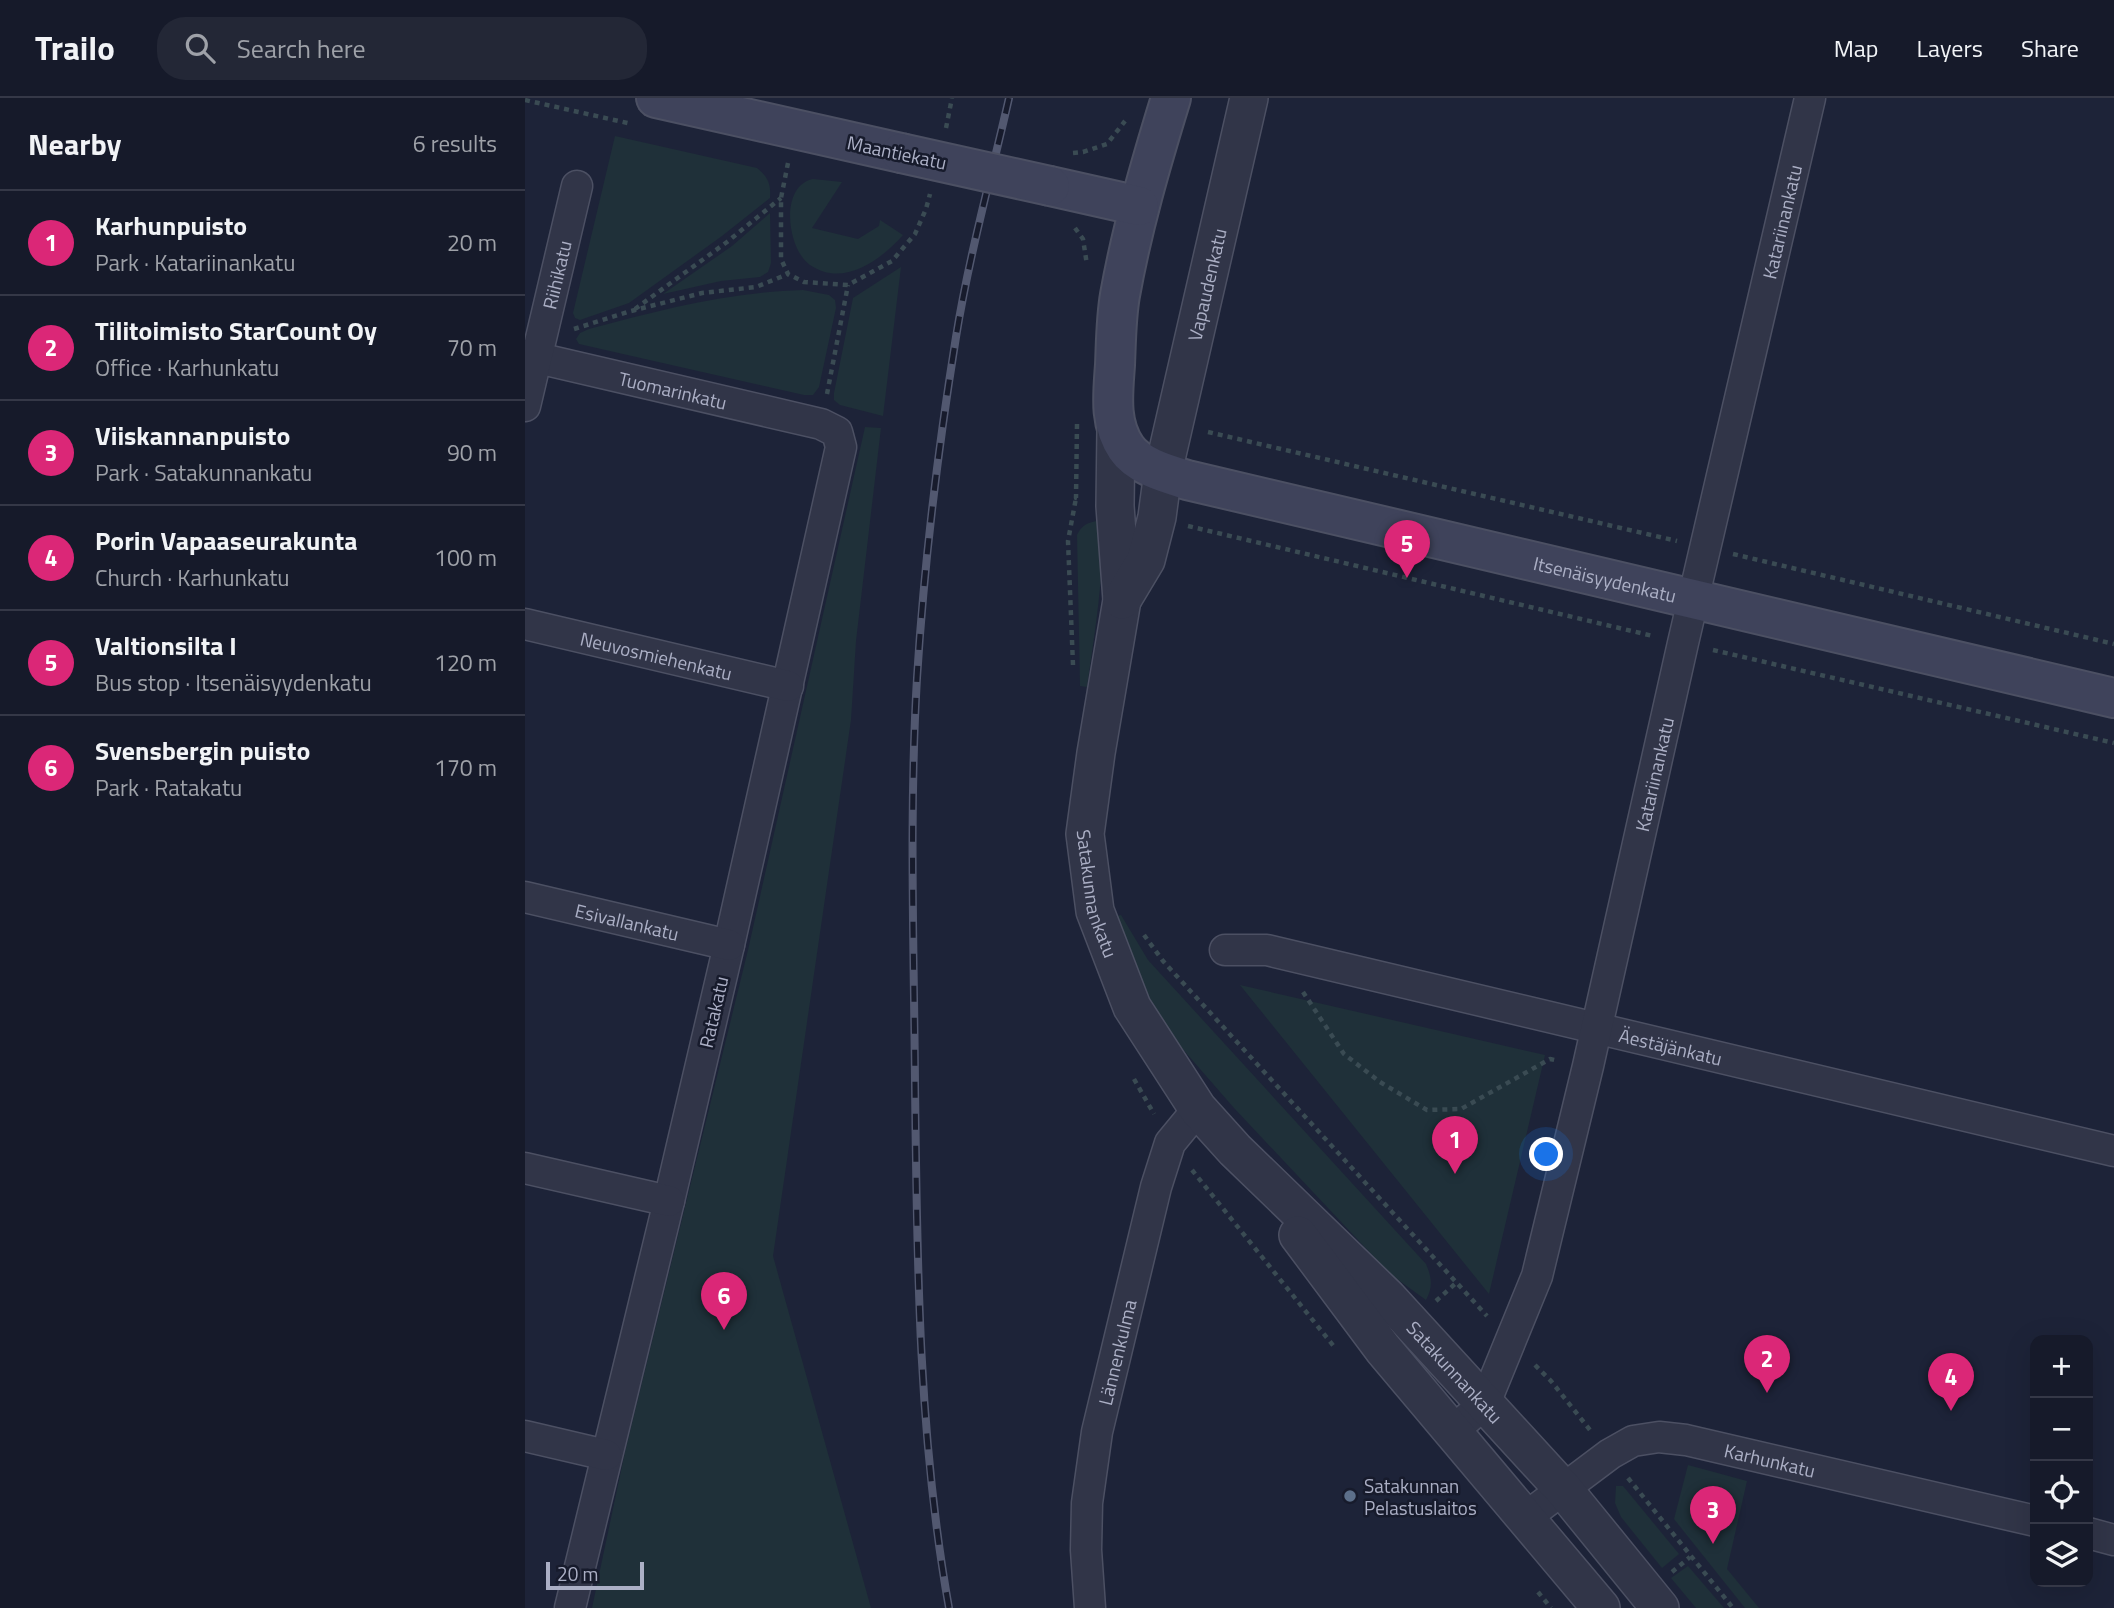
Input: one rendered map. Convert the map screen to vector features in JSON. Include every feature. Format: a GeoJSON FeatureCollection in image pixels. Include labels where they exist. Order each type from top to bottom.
{"type":"FeatureCollection","features":[{"type":"Feature","properties":{"kind":"main road","name":"Maantiekatu"},"geometry":{"type":"LineString","coordinates":[[656,98],[1139,206]]}},
{"type":"Feature","properties":{"kind":"main road"},"geometry":{"type":"LineString","coordinates":[[1116,429],[1113,397],[1119,298],[1139,206],[1171,98]]}},
{"type":"Feature","properties":{"kind":"main road","name":"Itsenäisyydenkatu"},"geometry":{"type":"LineString","coordinates":[[1116,429],[1128,451],[1143,462],[1175,476],[2114,698]]}},
{"type":"Feature","properties":{"kind":"street","name":"Vapaudenkatu"},"geometry":{"type":"LineString","coordinates":[[1175,476],[1249,98]]}},
{"type":"Feature","properties":{"kind":"street","name":"Katariinankatu"},"geometry":{"type":"LineString","coordinates":[[1453,1431],[1485,1404],[1537,1276],[1597,1028],[1683,643],[1810,98]]}},
{"type":"Feature","properties":{"kind":"street","name":"Riihikatu"},"geometry":{"type":"LineString","coordinates":[[525,405],[534,351],[577,186]]}},
{"type":"Feature","properties":{"kind":"street","name":"Tuomarinkatu"},"geometry":{"type":"LineString","coordinates":[[534,351],[821,424]]}},
{"type":"Feature","properties":{"kind":"street","name":"Ratakatu"},"geometry":{"type":"LineString","coordinates":[[570,1608],[729,945],[841,447],[837,432],[821,424]]}},
{"type":"Feature","properties":{"kind":"street","name":"Satakunnankatu"},"geometry":{"type":"LineString","coordinates":[[1116,429],[1115,506],[1122,600],[1096,753],[1086,834],[1095,911],[1132,1007],[1198,1109],[1235,1150],[1388,1298],[1564,1490],[1660,1608]]}},
{"type":"Feature","properties":{"kind":"street","name":"Satakunnankatu"},"geometry":{"type":"LineString","coordinates":[[1122,600],[1146,560],[1157,517],[1175,476]]}},
{"type":"Feature","properties":{"kind":"street","name":"Neuvosmiehenkatu"},"geometry":{"type":"LineString","coordinates":[[525,624],[788,686]]}},
{"type":"Feature","properties":{"kind":"street","name":"Esivallankatu"},"geometry":{"type":"LineString","coordinates":[[525,897],[729,945]]}},
{"type":"Feature","properties":{"kind":"street","name":"Äestäjänkatu"},"geometry":{"type":"LineString","coordinates":[[1226,950],[1267,950],[2114,1151]]}},
{"type":"Feature","properties":{"kind":"street","name":"Lännenkulma"},"geometry":{"type":"LineString","coordinates":[[1090,1608],[1086,1550],[1087,1503],[1097,1432],[1156,1187],[1170,1143],[1198,1109]]}},
{"type":"Feature","properties":{"kind":"street","name":"Satakunnankatu"},"geometry":{"type":"LineString","coordinates":[[1235,1150],[1383,1349],[1601,1608]]}},
{"type":"Feature","properties":{"kind":"street"},"geometry":{"type":"LineString","coordinates":[[525,1168],[669,1201]]}},
{"type":"Feature","properties":{"kind":"street"},"geometry":{"type":"LineString","coordinates":[[525,1436],[606,1455]]}},
{"type":"Feature","properties":{"kind":"street","name":"Karhunkatu"},"geometry":{"type":"LineString","coordinates":[[1526,1517],[1610,1454],[1633,1441],[1659,1437],[1686,1440],[2030,1520]]}},
{"type":"Feature","properties":{"kind":"street"},"geometry":{"type":"LineString","coordinates":[[2093,1534],[2114,1540]]}},
{"type":"Feature","properties":{"kind":"path"},"geometry":{"type":"LineString","coordinates":[[946,128],[952,98]]}},
{"type":"Feature","properties":{"kind":"path"},"geometry":{"type":"LineString","coordinates":[[1070,153],[1083,152],[1107,144],[1130,114]]}},
{"type":"Feature","properties":{"kind":"path"},"geometry":{"type":"LineString","coordinates":[[788,162],[781,198],[781,259],[788,274],[804,282],[848,285],[892,261],[915,234],[926,209],[933,182]]}},
{"type":"Feature","properties":{"kind":"path"},"geometry":{"type":"LineString","coordinates":[[631,311],[727,242],[781,198]]}},
{"type":"Feature","properties":{"kind":"path"},"geometry":{"type":"LineString","coordinates":[[534,351],[631,311],[702,293],[756,286],[788,274]]}},
{"type":"Feature","properties":{"kind":"path"},"geometry":{"type":"LineString","coordinates":[[821,424],[848,285]]}},
{"type":"Feature","properties":{"kind":"path"},"geometry":{"type":"LineString","coordinates":[[2114,644],[1198,430],[1175,476],[1178,524],[2114,743]]}},
{"type":"Feature","properties":{"kind":"path"},"geometry":{"type":"LineString","coordinates":[[1142,930],[1172,971],[1511,1342],[1551,1381],[1733,1608]]}},
{"type":"Feature","properties":{"kind":"path"},"geometry":{"type":"LineString","coordinates":[[1294,987],[1305,993],[1344,1054],[1380,1082],[1427,1110],[1461,1110],[1550,1059],[1588,1066]]}},
{"type":"Feature","properties":{"kind":"shaded area"},"geometry":{"type":"Polygon","coordinates":[[[615,136],[757,168],[768,181],[770,198],[629,303],[580,320],[575,318],[573,313],[615,136]]]}},
{"type":"Feature","properties":{"kind":"shaded area"},"geometry":{"type":"Polygon","coordinates":[[[813,179],[842,182],[812,228],[858,239],[879,226],[880,220],[903,235],[873,262],[861,268],[835,274],[810,265],[796,246],[790,219],[795,193],[802,184],[813,179]]]}},
{"type":"Feature","properties":{"kind":"shaded area"},"geometry":{"type":"Polygon","coordinates":[[[770,213],[771,263],[768,272],[760,277],[721,281],[663,294],[732,246],[770,213]]]}},
{"type":"Feature","properties":{"kind":"shaded area"},"geometry":{"type":"Polygon","coordinates":[[[901,267],[883,416],[840,405],[834,400],[834,393],[853,298],[901,267]]]}},
{"type":"Feature","properties":{"kind":"shaded area"},"geometry":{"type":"Polygon","coordinates":[[[803,290],[829,295],[835,300],[836,308],[819,387],[813,395],[579,344],[576,339],[580,333],[589,329],[668,309],[748,294],[803,290]]]}},
{"type":"Feature","properties":{"kind":"shaded area"},"geometry":{"type":"Polygon","coordinates":[[[865,427],[881,428],[856,641],[851,720],[773,1256],[871,1608],[592,1608],[625,1452],[748,950],[865,427]]]}},
{"type":"Feature","properties":{"kind":"shaded area"},"geometry":{"type":"Polygon","coordinates":[[[1103,520],[1096,625],[1087,687],[1080,686],[1077,535],[1087,524],[1103,520]]]}},
{"type":"Feature","properties":{"kind":"shaded area"},"geometry":{"type":"Polygon","coordinates":[[[1121,915],[1148,960],[1426,1264],[1431,1282],[1426,1300],[1390,1274],[1234,1108],[1180,1046],[1147,995],[1125,947],[1116,916],[1121,915]]]}},
{"type":"Feature","properties":{"kind":"shaded area"},"geometry":{"type":"Polygon","coordinates":[[[1240,985],[1545,1055],[1489,1294],[1240,985]]]}},
{"type":"Feature","properties":{"kind":"shaded area"},"geometry":{"type":"Polygon","coordinates":[[[1688,1465],[1747,1481],[1727,1569],[1759,1608],[1745,1608],[1674,1519],[1688,1465]]]}},
{"type":"Feature","properties":{"kind":"shaded area"},"geometry":{"type":"Polygon","coordinates":[[[1616,1486],[1623,1486],[1679,1554],[1662,1568],[1621,1517],[1615,1503],[1616,1486]]]}},
{"type":"Feature","properties":{"kind":"shaded area"},"geometry":{"type":"Polygon","coordinates":[[[1688,1566],[1724,1608],[1696,1608],[1671,1578],[1688,1566]]]}},
{"type":"Feature","properties":{"kind":"railway"},"geometry":{"type":"LineString","coordinates":[[949,1608],[931,1478],[918,1280],[913,779],[920,635],[949,379],[967,277],[1009,98]]}},
{"type":"Feature","properties":{"kind":"place","name":"Valtionsilta I"},"geometry":{"type":"Point","coordinates":[1407,578]}},
{"type":"Feature","properties":{"kind":"place","name":"Karhunpuisto"},"geometry":{"type":"Point","coordinates":[1455,1174]}},
{"type":"Feature","properties":{"kind":"place","name":"Svensbergin puisto"},"geometry":{"type":"Point","coordinates":[724,1330]}},
{"type":"Feature","properties":{"kind":"place","name":"Tilitoimisto StarCount Oy"},"geometry":{"type":"Point","coordinates":[1767,1393]}},
{"type":"Feature","properties":{"kind":"place","name":"Porin Vapaaseurakunta"},"geometry":{"type":"Point","coordinates":[1951,1411]}},
{"type":"Feature","properties":{"kind":"place","name":"Satakunnan Pelastuslaitos"},"geometry":{"type":"Point","coordinates":[1350,1496]}},
{"type":"Feature","properties":{"kind":"place","name":"Viiskannanpuisto"},"geometry":{"type":"Point","coordinates":[1713,1544]}}]}
